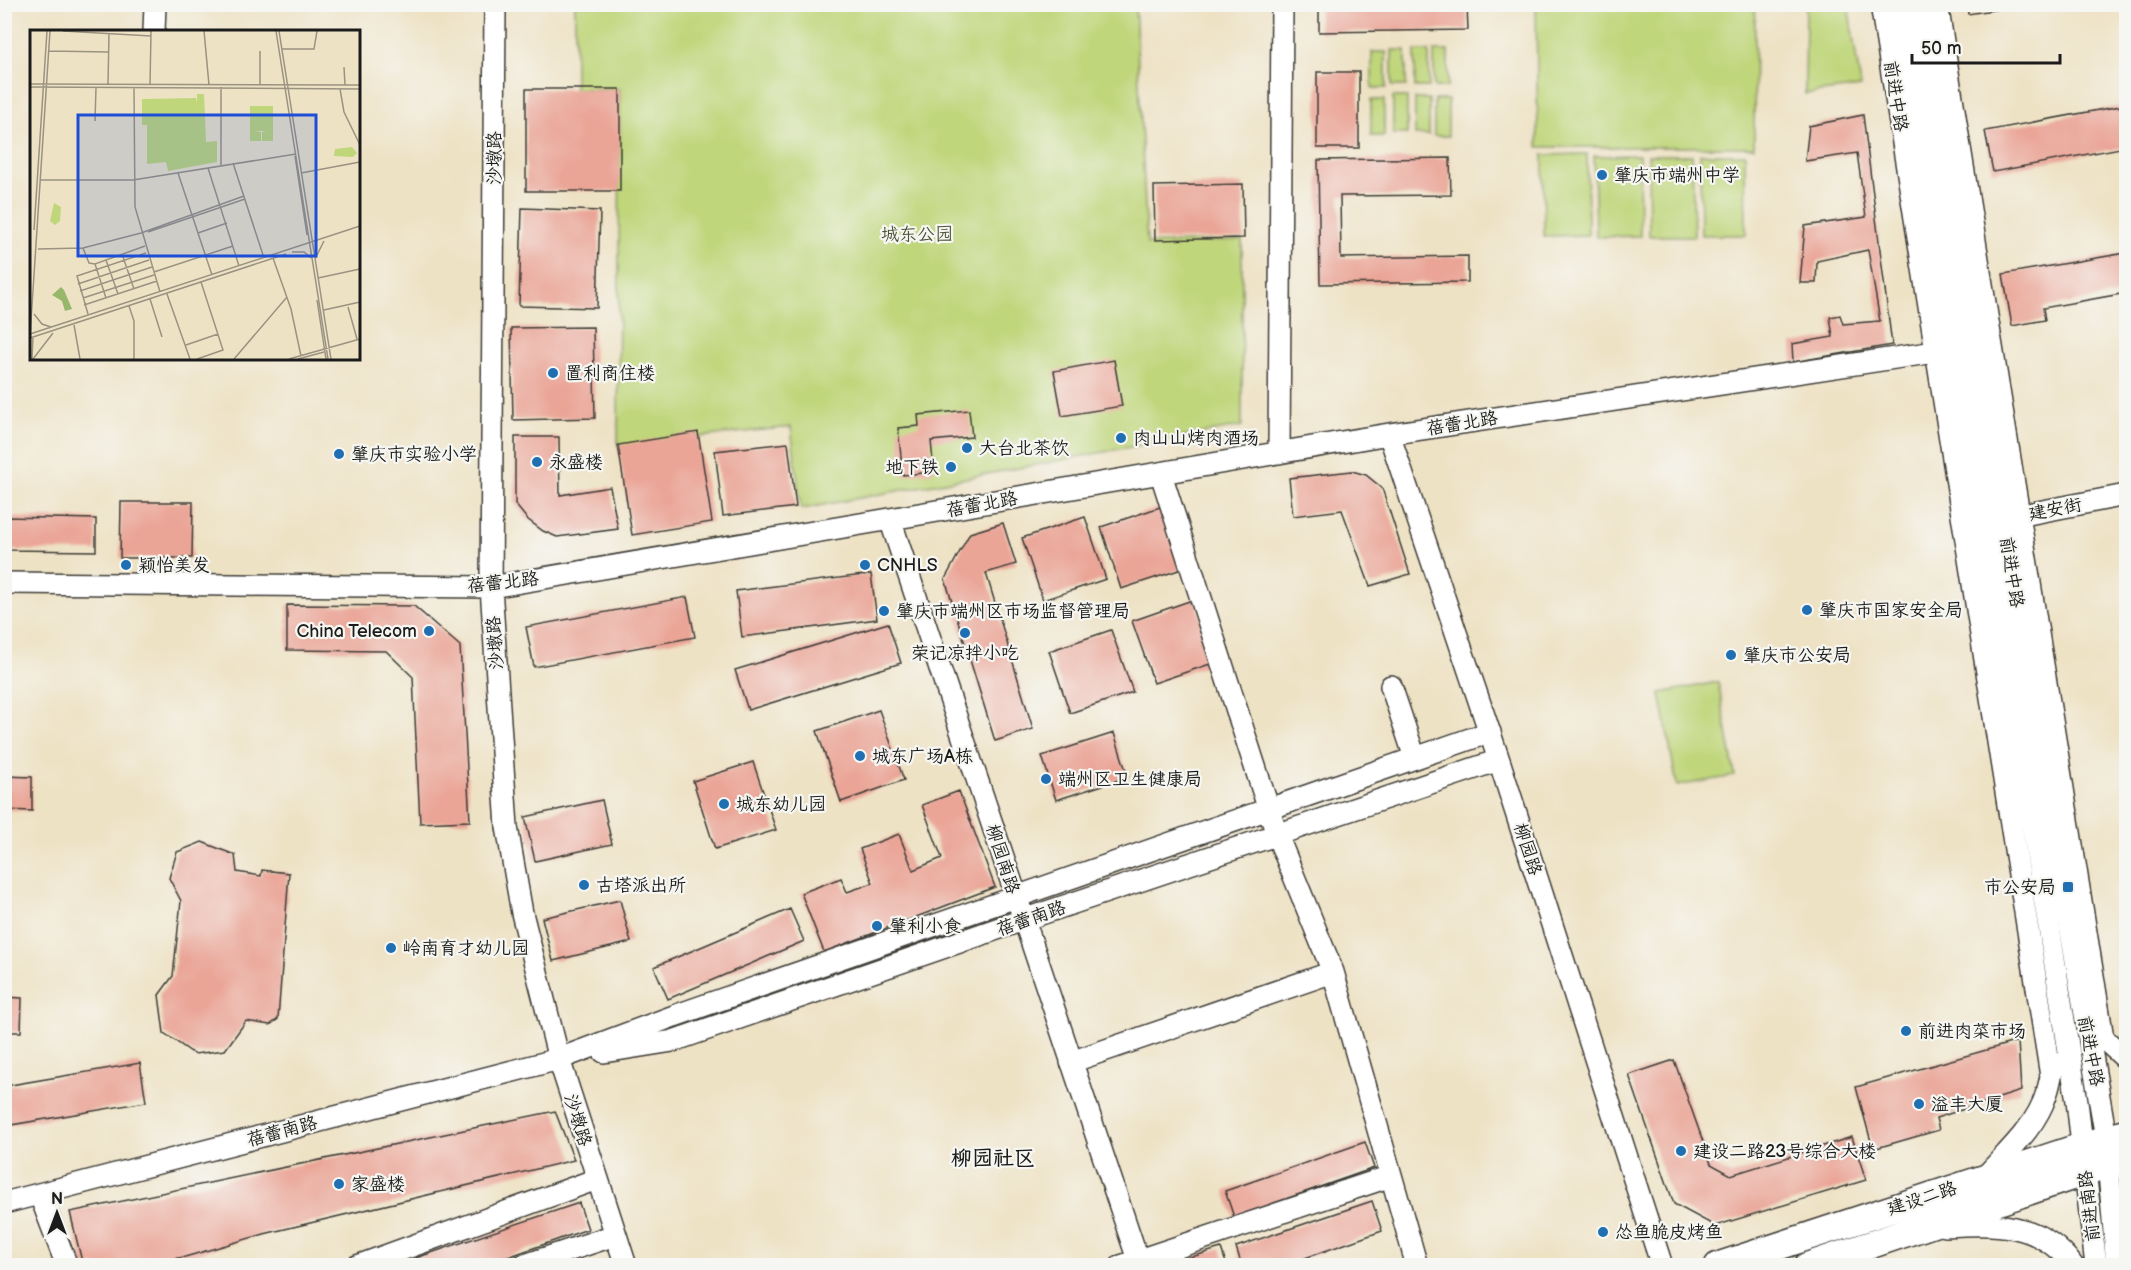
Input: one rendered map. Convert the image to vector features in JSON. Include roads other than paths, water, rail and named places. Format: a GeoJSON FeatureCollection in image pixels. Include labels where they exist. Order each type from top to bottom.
{"type":"FeatureCollection","features":[{"type":"Feature","properties":{"kind":"main road","name":"建设二路"},"geometry":{"type":"LineString","coordinates":[[1718,1266],[1985,1177],[2106,1152]]}},
{"type":"Feature","properties":{"kind":"main road","name":"建设二路"},"geometry":{"type":"LineString","coordinates":[[1808,1266],[1920,1228],[2106,1152]]}},
{"type":"Feature","properties":{"kind":"street"},"geometry":{"type":"LineString","coordinates":[[154,4],[154,30]]}},
{"type":"Feature","properties":{"kind":"street","name":"沙墩路"},"geometry":{"type":"LineString","coordinates":[[495,4],[491,587],[507,827],[522,913],[559,1059],[626,1266]]}},
{"type":"Feature","properties":{"kind":"street"},"geometry":{"type":"LineString","coordinates":[[1279,453],[1282,4]]}},
{"type":"Feature","properties":{"kind":"street","name":"前进中路"},"geometry":{"type":"LineString","coordinates":[[1881,4],[1946,351],[2051,1076]]}},
{"type":"Feature","properties":{"kind":"street"},"geometry":{"type":"LineString","coordinates":[[1900,4],[1946,351],[2002,519],[2064,1025],[2077,1101],[2106,1152]]}},
{"type":"Feature","properties":{"kind":"street","name":"前进中路"},"geometry":{"type":"LineString","coordinates":[[1921,4],[2002,519],[2106,1152]]}},
{"type":"Feature","properties":{"kind":"street","name":"前进中路"},"geometry":{"type":"LineString","coordinates":[[1937,4],[2002,519],[2103,1038]]}},
{"type":"Feature","properties":{"kind":"street","name":"蓓蕾北路"},"geometry":{"type":"LineString","coordinates":[[4,583],[491,587],[1389,434],[1946,351]]}},
{"type":"Feature","properties":{"kind":"street","name":"柳园路"},"geometry":{"type":"LineString","coordinates":[[1389,434],[1490,732],[1662,1266]]}},
{"type":"Feature","properties":{"kind":"street"},"geometry":{"type":"LineString","coordinates":[[1161,474],[1277,835],[1334,972],[1417,1266]]}},
{"type":"Feature","properties":{"kind":"street","name":"建安街"},"geometry":{"type":"LineString","coordinates":[[2002,519],[2127,495]]}},
{"type":"Feature","properties":{"kind":"street","name":"柳园南路"},"geometry":{"type":"LineString","coordinates":[[890,519],[1071,1062],[1133,1264]]}},
{"type":"Feature","properties":{"kind":"street"},"geometry":{"type":"LineString","coordinates":[[1390,686],[1415,758]]}},
{"type":"Feature","properties":{"kind":"street","name":"蓓蕾南路"},"geometry":{"type":"LineString","coordinates":[[559,1059],[674,1016],[1490,732]]}},
{"type":"Feature","properties":{"kind":"street","name":"蓓蕾南路"},"geometry":{"type":"LineString","coordinates":[[4,1203],[559,1059],[673,1041],[1023,920],[1499,760]]}},
{"type":"Feature","properties":{"kind":"street"},"geometry":{"type":"LineString","coordinates":[[1071,1062],[1334,972]]}},
{"type":"Feature","properties":{"kind":"street"},"geometry":{"type":"LineString","coordinates":[[2093,983],[2085,1021],[2127,1059]]}},
{"type":"Feature","properties":{"kind":"street"},"geometry":{"type":"LineString","coordinates":[[2040,1009],[2064,1025]]}},
{"type":"Feature","properties":{"kind":"street"},"geometry":{"type":"LineString","coordinates":[[1985,1177],[2037,1115],[2046,1096],[2064,1025]]}},
{"type":"Feature","properties":{"kind":"street","name":"前进南路"},"geometry":{"type":"LineString","coordinates":[[2096,1266],[2106,1152]]}},
{"type":"Feature","properties":{"kind":"street","name":"前进南路"},"geometry":{"type":"LineString","coordinates":[[2106,1152],[2117,1266]]}},
{"type":"Feature","properties":{"kind":"street"},"geometry":{"type":"LineString","coordinates":[[1133,1264],[1391,1176]]}},
{"type":"Feature","properties":{"kind":"street"},"geometry":{"type":"LineString","coordinates":[[357,1266],[398,1258],[597,1179]]}},
{"type":"Feature","properties":{"kind":"street"},"geometry":{"type":"LineString","coordinates":[[40,1195],[68,1266]]}},
{"type":"Feature","properties":{"kind":"street"},"geometry":{"type":"LineString","coordinates":[[1920,1228],[1982,1224],[2021,1228],[2048,1240],[2073,1266]]}},
{"type":"Feature","properties":{"kind":"street"},"geometry":{"type":"LineString","coordinates":[[522,1266],[615,1235]]}},
{"type":"Feature","properties":{"kind":"place","name":"肇庆市端州中学"},"geometry":{"type":"Point","coordinates":[1602,175]}},
{"type":"Feature","properties":{"kind":"place","name":"置利商住楼"},"geometry":{"type":"Point","coordinates":[553,373]}},
{"type":"Feature","properties":{"kind":"place","name":"肉山山烤肉酒场"},"geometry":{"type":"Point","coordinates":[1121,438]}},
{"type":"Feature","properties":{"kind":"place","name":"大台北茶饮"},"geometry":{"type":"Point","coordinates":[967,448]}},
{"type":"Feature","properties":{"kind":"place","name":"肇庆市实验小学"},"geometry":{"type":"Point","coordinates":[339,454]}},
{"type":"Feature","properties":{"kind":"place","name":"永盛楼"},"geometry":{"type":"Point","coordinates":[537,462]}},
{"type":"Feature","properties":{"kind":"place","name":"地下铁"},"geometry":{"type":"Point","coordinates":[951,467]}},
{"type":"Feature","properties":{"kind":"place","name":"颖怡美发"},"geometry":{"type":"Point","coordinates":[126,565]}},
{"type":"Feature","properties":{"kind":"place","name":"CNHLS"},"geometry":{"type":"Point","coordinates":[865,565]}},
{"type":"Feature","properties":{"kind":"place","name":"肇庆市国家安全局"},"geometry":{"type":"Point","coordinates":[1807,610]}},
{"type":"Feature","properties":{"kind":"place","name":"肇庆市端州区市场监督管理局"},"geometry":{"type":"Point","coordinates":[884,611]}},
{"type":"Feature","properties":{"kind":"place","name":"China Telecom"},"geometry":{"type":"Point","coordinates":[429,631]}},
{"type":"Feature","properties":{"kind":"place","name":"荣记凉拌小吃"},"geometry":{"type":"Point","coordinates":[965,633]}},
{"type":"Feature","properties":{"kind":"place","name":"肇庆市公安局"},"geometry":{"type":"Point","coordinates":[1731,655]}},
{"type":"Feature","properties":{"kind":"place","name":"城东广场A栋"},"geometry":{"type":"Point","coordinates":[860,756]}},
{"type":"Feature","properties":{"kind":"place","name":"端州区卫生健康局"},"geometry":{"type":"Point","coordinates":[1046,779]}},
{"type":"Feature","properties":{"kind":"place","name":"城东幼儿园"},"geometry":{"type":"Point","coordinates":[724,804]}},
{"type":"Feature","properties":{"kind":"place","name":"古塔派出所"},"geometry":{"type":"Point","coordinates":[584,885]}},
{"type":"Feature","properties":{"kind":"place","name":"市公安局"},"geometry":{"type":"Point","coordinates":[2068,887]}},
{"type":"Feature","properties":{"kind":"place","name":"肇利小食"},"geometry":{"type":"Point","coordinates":[877,926]}},
{"type":"Feature","properties":{"kind":"place","name":"岭南育才幼儿园"},"geometry":{"type":"Point","coordinates":[391,948]}},
{"type":"Feature","properties":{"kind":"place","name":"前进肉菜市场"},"geometry":{"type":"Point","coordinates":[1906,1031]}},
{"type":"Feature","properties":{"kind":"place","name":"溢丰大厦"},"geometry":{"type":"Point","coordinates":[1919,1104]}},
{"type":"Feature","properties":{"kind":"place","name":"建设二路23号综合大楼"},"geometry":{"type":"Point","coordinates":[1681,1151]}},
{"type":"Feature","properties":{"kind":"place","name":"家盛楼"},"geometry":{"type":"Point","coordinates":[339,1184]}},
{"type":"Feature","properties":{"kind":"place","name":"怂鱼脆皮烤鱼"},"geometry":{"type":"Point","coordinates":[1603,1232]}},
{"type":"Feature","properties":{"kind":"district","name":"柳园社区"},"geometry":{"type":"Point","coordinates":[993,1158]}},
{"type":"Feature","properties":{"kind":"park label","name":"城东公园"},"geometry":{"type":"Point","coordinates":[917,234]}}]}
